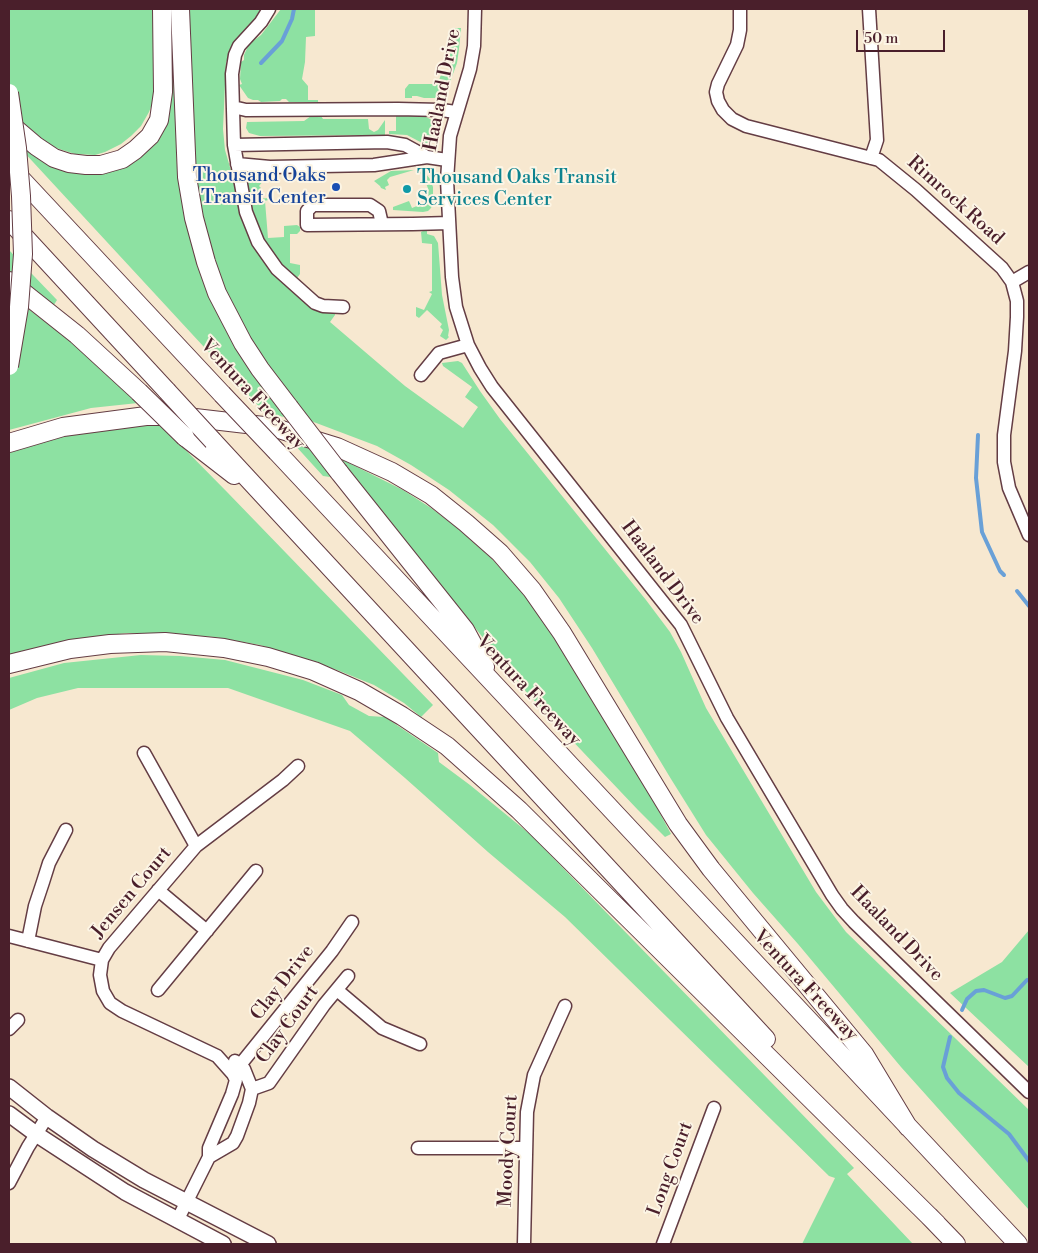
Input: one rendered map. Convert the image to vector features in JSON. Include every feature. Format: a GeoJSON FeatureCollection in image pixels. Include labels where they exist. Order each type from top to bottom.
{"type":"FeatureCollection","features":[{"type":"Feature","properties":{"kind":"highway"},"geometry":{"type":"LineString","coordinates":[[9,123],[36,146],[54,158],[69,163],[101,165],[122,158],[136,150],[150,136],[159,120],[163,92],[162,9]]}},
{"type":"Feature","properties":{"kind":"highway"},"geometry":{"type":"LineString","coordinates":[[180,9],[188,177],[194,218],[206,262],[217,292],[243,343],[260,369],[465,630],[497,690]]}},
{"type":"Feature","properties":{"kind":"highway"},"geometry":{"type":"LineString","coordinates":[[9,93],[18,157],[23,254],[19,307],[9,366]]}},
{"type":"Feature","properties":{"kind":"highway","name":"Ventura Freeway"},"geometry":{"type":"LineString","coordinates":[[9,166],[497,690],[1018,1244]]}},
{"type":"Feature","properties":{"kind":"highway"},"geometry":{"type":"LineString","coordinates":[[9,220],[956,1244]]}},
{"type":"Feature","properties":{"kind":"highway"},"geometry":{"type":"LineString","coordinates":[[9,281],[77,335],[185,437],[278,509]]}},
{"type":"Feature","properties":{"kind":"highway"},"geometry":{"type":"LineString","coordinates":[[9,443],[64,427],[146,416],[178,416],[272,427],[337,447],[392,472],[431,495],[500,554],[532,590],[562,633],[678,824],[711,869],[864,1054],[908,1126]]}},
{"type":"Feature","properties":{"kind":"highway"},"geometry":{"type":"LineString","coordinates":[[9,664],[70,649],[110,644],[165,642],[224,648],[268,657],[314,671],[359,691],[402,716],[447,746],[519,810],[937,1224]]}},
{"type":"Feature","properties":{"kind":"main road"},"geometry":{"type":"LineString","coordinates":[[9,1087],[47,1117],[144,1180],[268,1244]]}},
{"type":"Feature","properties":{"kind":"main road"},"geometry":{"type":"LineString","coordinates":[[9,1114],[36,1134],[125,1192],[223,1244]]}},
{"type":"Feature","properties":{"kind":"street"},"geometry":{"type":"LineString","coordinates":[[269,9],[261,22],[239,46],[235,55],[232,74],[234,145],[246,212],[258,242],[277,269],[315,303],[323,306],[343,307]]}},
{"type":"Feature","properties":{"kind":"street","name":"Haaland Drive"},"geometry":{"type":"LineString","coordinates":[[476,9],[474,46],[470,69],[456,112],[447,160],[452,277],[460,326],[468,345],[492,387],[681,626],[727,718],[842,909],[1029,1092]]}},
{"type":"Feature","properties":{"kind":"street","name":"Rimrock Road"},"geometry":{"type":"LineString","coordinates":[[740,9],[740,30],[737,45],[716,92],[723,110],[732,119],[746,126],[879,160],[916,190],[1002,268],[1012,282],[1017,301],[1018,317],[1004,435],[1004,462],[1009,488],[1029,535]]}},
{"type":"Feature","properties":{"kind":"street"},"geometry":{"type":"LineString","coordinates":[[869,9],[877,140],[870,158]]}},
{"type":"Feature","properties":{"kind":"street"},"geometry":{"type":"LineString","coordinates":[[233,107],[246,110],[398,109],[456,112]]}},
{"type":"Feature","properties":{"kind":"street"},"geometry":{"type":"LineString","coordinates":[[234,145],[387,142],[405,145],[428,157]]}},
{"type":"Feature","properties":{"kind":"street"},"geometry":{"type":"LineString","coordinates":[[237,164],[270,167],[374,165],[428,157],[447,160]]}},
{"type":"Feature","properties":{"kind":"street"},"geometry":{"type":"LineString","coordinates":[[382,224],[379,211],[370,205],[313,205],[307,210],[307,225],[382,224],[449,223]]}},
{"type":"Feature","properties":{"kind":"street"},"geometry":{"type":"LineString","coordinates":[[1012,282],[1029,272]]}},
{"type":"Feature","properties":{"kind":"street"},"geometry":{"type":"LineString","coordinates":[[422,375],[439,353],[468,345]]}},
{"type":"Feature","properties":{"kind":"street"},"geometry":{"type":"LineString","coordinates":[[144,753],[196,846]]}},
{"type":"Feature","properties":{"kind":"street","name":"Jensen Court"},"geometry":{"type":"LineString","coordinates":[[217,1056],[122,1011],[110,1003],[103,991],[100,975],[102,960],[109,948],[196,846],[283,780],[298,766]]}},
{"type":"Feature","properties":{"kind":"street"},"geometry":{"type":"LineString","coordinates":[[28,941],[35,906],[43,882],[66,830]]}},
{"type":"Feature","properties":{"kind":"street"},"geometry":{"type":"LineString","coordinates":[[158,990],[256,871]]}},
{"type":"Feature","properties":{"kind":"street"},"geometry":{"type":"LineString","coordinates":[[158,890],[206,931]]}},
{"type":"Feature","properties":{"kind":"street","name":"Clay Drive"},"geometry":{"type":"LineString","coordinates":[[240,1065],[332,951],[352,922]]}},
{"type":"Feature","properties":{"kind":"street"},"geometry":{"type":"LineString","coordinates":[[9,936],[102,960]]}},
{"type":"Feature","properties":{"kind":"street","name":"Clay Court"},"geometry":{"type":"LineString","coordinates":[[252,1088],[269,1083],[348,976]]}},
{"type":"Feature","properties":{"kind":"street"},"geometry":{"type":"LineString","coordinates":[[337,990],[382,1028],[420,1044]]}},
{"type":"Feature","properties":{"kind":"street","name":"Moody Court"},"geometry":{"type":"LineString","coordinates":[[524,1244],[527,1112],[534,1075],[565,1006]]}},
{"type":"Feature","properties":{"kind":"street","name":"Clay Court"},"geometry":{"type":"LineString","coordinates":[[209,1158],[233,1143],[238,1136],[252,1088],[248,1075],[240,1065],[225,1055],[217,1056]]}},
{"type":"Feature","properties":{"kind":"street","name":"Clay Court"},"geometry":{"type":"LineString","coordinates":[[177,1221],[209,1158],[209,1148],[235,1086],[236,1080],[233,1074],[217,1056]]}},
{"type":"Feature","properties":{"kind":"street","name":"Long Court"},"geometry":{"type":"LineString","coordinates":[[663,1244],[714,1108]]}},
{"type":"Feature","properties":{"kind":"street"},"geometry":{"type":"LineString","coordinates":[[9,1183],[47,1117]]}},
{"type":"Feature","properties":{"kind":"street"},"geometry":{"type":"LineString","coordinates":[[418,1148],[526,1148]]}},
{"type":"Feature","properties":{"kind":"green space"},"geometry":{"type":"Polygon","coordinates":[[[9,9],[156,9],[154,99],[141,126],[121,144],[105,152],[95,155],[75,154],[56,148],[46,142],[9,111],[9,9]]]}},
{"type":"Feature","properties":{"kind":"green space"},"geometry":{"type":"Polygon","coordinates":[[[189,9],[261,9],[259,15],[236,42],[226,62],[223,129],[225,150],[232,174],[276,275],[291,291],[310,305],[323,312],[335,313],[330,322],[405,386],[463,428],[478,407],[465,397],[472,387],[443,366],[442,363],[458,361],[462,363],[500,419],[670,632],[706,708],[816,892],[846,932],[1029,1110],[1029,1210],[901,1067],[706,835],[592,648],[559,598],[530,562],[493,525],[449,490],[411,465],[377,446],[311,421],[268,365],[241,323],[219,277],[196,195],[189,9]]]}},
{"type":"Feature","properties":{"kind":"green space"},"geometry":{"type":"Polygon","coordinates":[[[281,9],[315,9],[315,36],[306,37],[302,79],[308,86],[308,100],[318,100],[318,102],[289,102],[286,99],[282,99],[280,101],[261,102],[248,98],[239,85],[242,84],[240,79],[241,62],[244,60],[249,44],[261,35],[281,9]]]}},
{"type":"Feature","properties":{"kind":"green space"},"geometry":{"type":"Polygon","coordinates":[[[453,28],[461,28],[459,49],[457,63],[446,93],[438,98],[412,96],[412,98],[405,98],[405,89],[409,84],[435,84],[442,72],[450,71],[450,33],[453,33],[453,28]]]}},
{"type":"Feature","properties":{"kind":"green space"},"geometry":{"type":"Polygon","coordinates":[[[170,37],[173,37],[177,167],[187,222],[289,418],[265,413],[9,136],[70,168],[150,141],[170,37]]]}},
{"type":"Feature","properties":{"kind":"green space"},"geometry":{"type":"Polygon","coordinates":[[[396,115],[426,117],[434,121],[436,128],[434,138],[428,142],[429,145],[407,135],[389,134],[389,131],[396,131],[396,115]]]}},
{"type":"Feature","properties":{"kind":"green space"},"geometry":{"type":"Polygon","coordinates":[[[311,116],[321,116],[323,119],[368,119],[369,129],[374,132],[378,130],[385,120],[385,135],[260,136],[249,133],[246,128],[247,122],[304,121],[311,116]]]}},
{"type":"Feature","properties":{"kind":"green space"},"geometry":{"type":"Polygon","coordinates":[[[414,170],[390,177],[387,180],[389,185],[385,187],[386,190],[374,181],[391,171],[414,170]]]}},
{"type":"Feature","properties":{"kind":"green space"},"geometry":{"type":"Polygon","coordinates":[[[418,170],[426,174],[433,187],[433,203],[431,208],[423,212],[393,210],[393,207],[409,201],[412,208],[429,201],[429,191],[422,173],[418,174],[418,170]]]}},
{"type":"Feature","properties":{"kind":"green space"},"geometry":{"type":"Polygon","coordinates":[[[265,174],[269,178],[268,182],[264,180],[259,186],[261,188],[253,197],[255,199],[271,199],[265,201],[268,238],[284,237],[284,226],[297,225],[300,227],[300,231],[297,234],[290,234],[290,263],[300,265],[300,274],[297,278],[293,278],[286,272],[261,236],[252,212],[245,176],[265,174]]]}},
{"type":"Feature","properties":{"kind":"green space"},"geometry":{"type":"Polygon","coordinates":[[[427,231],[427,234],[434,236],[438,243],[442,295],[449,330],[449,337],[446,340],[440,336],[443,330],[440,327],[442,324],[427,310],[419,318],[416,316],[416,307],[424,310],[432,294],[429,292],[432,291],[432,244],[422,243],[421,232],[427,231]]]}},
{"type":"Feature","properties":{"kind":"green space"},"geometry":{"type":"Polygon","coordinates":[[[9,250],[57,300],[52,308],[9,273],[9,250]]]}},
{"type":"Feature","properties":{"kind":"green space"},"geometry":{"type":"Polygon","coordinates":[[[9,294],[74,344],[138,403],[91,408],[9,430],[9,294]]]}},
{"type":"Feature","properties":{"kind":"green space"},"geometry":{"type":"Polygon","coordinates":[[[160,424],[433,705],[421,717],[404,703],[374,685],[337,670],[260,645],[214,637],[127,633],[67,640],[9,655],[9,453],[16,449],[62,437],[112,427],[160,424]]]}},
{"type":"Feature","properties":{"kind":"green space"},"geometry":{"type":"Polygon","coordinates":[[[293,443],[345,461],[403,490],[456,527],[491,558],[519,588],[548,627],[654,802],[671,834],[665,837],[527,693],[347,467],[328,467],[337,478],[323,476],[293,443]]]}},
{"type":"Feature","properties":{"kind":"green space"},"geometry":{"type":"Polygon","coordinates":[[[141,655],[225,660],[303,680],[342,695],[349,705],[369,716],[385,717],[438,753],[439,762],[531,835],[740,1050],[854,1168],[847,1174],[913,1244],[802,1244],[835,1178],[829,1176],[565,917],[350,731],[228,688],[78,688],[37,698],[9,710],[9,678],[64,663],[141,655]]]}},
{"type":"Feature","properties":{"kind":"green space"},"geometry":{"type":"Polygon","coordinates":[[[1029,930],[1029,1067],[950,993],[1002,962],[1029,930]]]}},
{"type":"Feature","properties":{"kind":"waterway"},"geometry":{"type":"LineString","coordinates":[[261,63],[282,41],[292,19],[294,9]]}},
{"type":"Feature","properties":{"kind":"waterway"},"geometry":{"type":"LineString","coordinates":[[978,435],[976,478],[982,532],[1000,571],[1004,575]]}},
{"type":"Feature","properties":{"kind":"waterway"},"geometry":{"type":"LineString","coordinates":[[1017,591],[1029,606]]}},
{"type":"Feature","properties":{"kind":"waterway"},"geometry":{"type":"LineString","coordinates":[[962,1010],[967,999],[976,991],[984,990],[1005,998],[1012,996],[1029,980]]}},
{"type":"Feature","properties":{"kind":"waterway"},"geometry":{"type":"LineString","coordinates":[[950,1037],[943,1067],[947,1078],[959,1093],[1009,1134],[1029,1161]]}},
{"type":"Feature","properties":{"kind":"place","name":"Thousand Oaks Transit Center"},"geometry":{"type":"Point","coordinates":[336,187]}},
{"type":"Feature","properties":{"kind":"place","name":"Thousand Oaks Transit Services Center"},"geometry":{"type":"Point","coordinates":[407,189]}}]}
